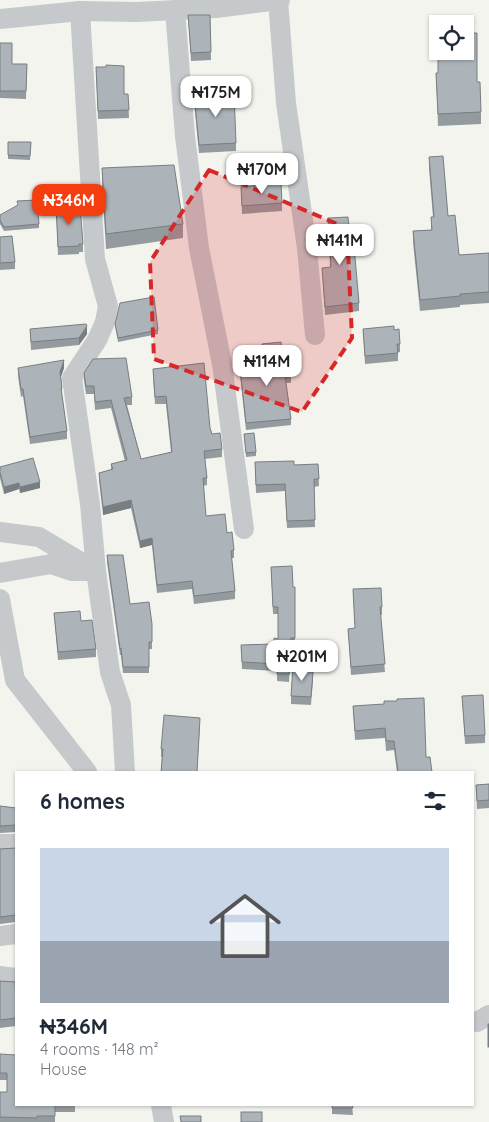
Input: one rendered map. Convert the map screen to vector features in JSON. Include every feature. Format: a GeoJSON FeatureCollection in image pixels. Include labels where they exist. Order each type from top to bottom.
{"type":"FeatureCollection","features":[{"type":"Feature","properties":{"kind":"street"},"geometry":{"type":"LineString","coordinates":[[0,19],[80,11],[137,12],[216,8],[279,0],[286,103],[307,248],[315,335]]}},
{"type":"Feature","properties":{"kind":"street"},"geometry":{"type":"LineString","coordinates":[[175,10],[185,136],[198,239],[222,364],[244,529]]}},
{"type":"Feature","properties":{"kind":"street"},"geometry":{"type":"LineString","coordinates":[[80,11],[95,258],[108,306],[105,322],[97,340],[72,378],[90,504],[96,571],[110,672],[121,705],[125,771]]}},
{"type":"Feature","properties":{"kind":"street"},"geometry":{"type":"LineString","coordinates":[[0,532],[39,537],[96,571]]}},
{"type":"Feature","properties":{"kind":"street"},"geometry":{"type":"LineString","coordinates":[[0,573],[52,564],[72,571],[96,571]]}},
{"type":"Feature","properties":{"kind":"street"},"geometry":{"type":"LineString","coordinates":[[0,599],[15,680],[86,771]]}},
{"type":"Feature","properties":{"kind":"street"},"geometry":{"type":"LineString","coordinates":[[0,665],[13,681],[0,684]]}},
{"type":"Feature","properties":{"kind":"street"},"geometry":{"type":"LineString","coordinates":[[0,844],[15,844]]}},
{"type":"Feature","properties":{"kind":"street"},"geometry":{"type":"LineString","coordinates":[[0,936],[15,934]]}},
{"type":"Feature","properties":{"kind":"street"},"geometry":{"type":"LineString","coordinates":[[0,976],[15,978]]}},
{"type":"Feature","properties":{"kind":"street"},"geometry":{"type":"LineString","coordinates":[[474,1022],[489,1015]]}},
{"type":"Feature","properties":{"kind":"street"},"geometry":{"type":"LineString","coordinates":[[161,1106],[164,1122]]}},
{"type":"Feature","properties":{"kind":"highlighted area"},"geometry":{"type":"Polygon","coordinates":[[[209,170],[347,228],[352,338],[302,412],[154,359],[150,262],[209,170]]]}},
{"type":"Feature","properties":{"kind":"building"},"geometry":{"type":"Polygon","coordinates":[[[188,15],[210,15],[211,52],[191,53],[188,15]]]}},
{"type":"Feature","properties":{"kind":"building"},"geometry":{"type":"Polygon","coordinates":[[[474,33],[477,33],[477,82],[480,82],[481,112],[438,114],[436,73],[438,73],[438,60],[474,60],[474,33]]]}},
{"type":"Feature","properties":{"kind":"building"},"geometry":{"type":"Polygon","coordinates":[[[0,43],[12,43],[12,64],[27,64],[26,91],[0,91],[0,43]]]}},
{"type":"Feature","properties":{"kind":"building"},"geometry":{"type":"Polygon","coordinates":[[[106,65],[124,66],[124,94],[128,94],[129,110],[98,111],[96,67],[106,67],[106,65]]]}},
{"type":"Feature","properties":{"kind":"building"},"geometry":{"type":"Polygon","coordinates":[[[234,93],[236,143],[199,145],[194,94],[234,93]]]}},
{"type":"Feature","properties":{"kind":"building"},"geometry":{"type":"Polygon","coordinates":[[[8,142],[31,142],[30,156],[8,155],[8,142]]]}},
{"type":"Feature","properties":{"kind":"building"},"geometry":{"type":"Polygon","coordinates":[[[443,156],[448,216],[455,215],[459,255],[489,253],[489,292],[420,300],[413,231],[432,230],[431,217],[434,217],[429,157],[443,156]]]}},
{"type":"Feature","properties":{"kind":"building"},"geometry":{"type":"Polygon","coordinates":[[[174,165],[183,224],[106,234],[102,168],[174,165]]]}},
{"type":"Feature","properties":{"kind":"building"},"geometry":{"type":"Polygon","coordinates":[[[281,183],[282,203],[242,206],[241,187],[281,183]]]}},
{"type":"Feature","properties":{"kind":"building"},"geometry":{"type":"Polygon","coordinates":[[[37,200],[39,224],[4,227],[0,220],[0,215],[18,205],[17,201],[37,200]]]}},
{"type":"Feature","properties":{"kind":"building"},"geometry":{"type":"Polygon","coordinates":[[[80,205],[83,244],[79,244],[79,246],[58,247],[56,206],[80,205]]]}},
{"type":"Feature","properties":{"kind":"building"},"geometry":{"type":"Polygon","coordinates":[[[348,217],[351,246],[354,246],[359,303],[325,307],[322,268],[331,267],[328,218],[348,217]]]}},
{"type":"Feature","properties":{"kind":"building"},"geometry":{"type":"Polygon","coordinates":[[[12,236],[15,262],[0,263],[0,237],[12,236]]]}},
{"type":"Feature","properties":{"kind":"building"},"geometry":{"type":"Polygon","coordinates":[[[154,297],[158,330],[118,338],[115,324],[120,303],[154,297]]]}},
{"type":"Feature","properties":{"kind":"building"},"geometry":{"type":"Polygon","coordinates":[[[86,324],[87,326],[79,338],[31,342],[30,329],[86,324]]]}},
{"type":"Feature","properties":{"kind":"building"},"geometry":{"type":"Polygon","coordinates":[[[394,326],[394,330],[399,329],[400,344],[397,344],[398,353],[365,356],[363,329],[394,326]]]}},
{"type":"Feature","properties":{"kind":"building"},"geometry":{"type":"Polygon","coordinates":[[[281,342],[284,363],[289,362],[291,376],[285,376],[291,419],[246,423],[240,368],[264,365],[262,344],[281,342]]]}},
{"type":"Feature","properties":{"kind":"building"},"geometry":{"type":"Polygon","coordinates":[[[126,358],[132,397],[124,398],[141,459],[172,452],[166,396],[155,397],[153,369],[204,363],[210,428],[212,434],[220,433],[222,449],[204,451],[207,478],[203,478],[206,516],[225,514],[227,533],[232,532],[234,550],[231,551],[235,591],[194,596],[192,581],[157,585],[152,538],[140,541],[131,500],[103,507],[99,473],[113,469],[111,464],[127,460],[111,400],[95,402],[94,386],[86,386],[84,373],[93,359],[126,358]]]}},
{"type":"Feature","properties":{"kind":"building"},"geometry":{"type":"Polygon","coordinates":[[[64,360],[60,372],[67,431],[30,437],[18,368],[64,360]]]}},
{"type":"Feature","properties":{"kind":"building"},"geometry":{"type":"Polygon","coordinates":[[[254,433],[256,452],[246,453],[244,434],[254,433]]]}},
{"type":"Feature","properties":{"kind":"building"},"geometry":{"type":"Polygon","coordinates":[[[33,458],[40,482],[20,487],[19,483],[4,487],[0,467],[33,458]]]}},
{"type":"Feature","properties":{"kind":"building"},"geometry":{"type":"Polygon","coordinates":[[[294,461],[294,465],[318,464],[319,479],[314,479],[315,520],[287,521],[285,484],[256,485],[255,462],[294,461]]]}},
{"type":"Feature","properties":{"kind":"building"},"geometry":{"type":"Polygon","coordinates":[[[107,555],[123,555],[130,604],[149,602],[152,642],[149,642],[149,667],[123,667],[107,555]]]}},
{"type":"Feature","properties":{"kind":"building"},"geometry":{"type":"Polygon","coordinates":[[[292,566],[293,587],[295,587],[295,638],[291,638],[289,674],[277,674],[278,664],[242,662],[241,645],[274,644],[274,638],[278,639],[278,607],[273,607],[271,567],[292,566]]]}},
{"type":"Feature","properties":{"kind":"building"},"geometry":{"type":"Polygon","coordinates":[[[381,588],[382,607],[380,607],[385,664],[351,667],[348,629],[355,628],[353,589],[381,588]]]}},
{"type":"Feature","properties":{"kind":"building"},"geometry":{"type":"Polygon","coordinates":[[[80,611],[81,621],[92,620],[96,649],[58,652],[54,613],[80,611]]]}},
{"type":"Feature","properties":{"kind":"building"},"geometry":{"type":"Polygon","coordinates":[[[293,665],[309,666],[309,672],[313,672],[311,697],[291,696],[293,665]]]}},
{"type":"Feature","properties":{"kind":"building"},"geometry":{"type":"Polygon","coordinates":[[[483,695],[485,735],[465,736],[462,696],[483,695]]]}},
{"type":"Feature","properties":{"kind":"building"},"geometry":{"type":"Polygon","coordinates":[[[424,698],[426,757],[430,757],[432,771],[398,771],[394,741],[386,741],[385,728],[355,731],[353,706],[384,704],[384,701],[397,701],[397,699],[424,698]]]}},
{"type":"Feature","properties":{"kind":"building"},"geometry":{"type":"Polygon","coordinates":[[[164,715],[200,718],[197,771],[161,771],[163,749],[161,749],[164,715]]]}},
{"type":"Feature","properties":{"kind":"building"},"geometry":{"type":"Polygon","coordinates":[[[489,784],[489,800],[477,801],[476,785],[489,784]]]}},
{"type":"Feature","properties":{"kind":"building"},"geometry":{"type":"Polygon","coordinates":[[[0,806],[15,808],[15,825],[0,826],[0,806]]]}},
{"type":"Feature","properties":{"kind":"building"},"geometry":{"type":"Polygon","coordinates":[[[15,848],[15,915],[0,917],[0,849],[15,848]]]}},
{"type":"Feature","properties":{"kind":"building"},"geometry":{"type":"Polygon","coordinates":[[[0,981],[15,982],[15,1018],[0,1020],[0,981]]]}},
{"type":"Feature","properties":{"kind":"building"},"geometry":{"type":"Polygon","coordinates":[[[489,1024],[489,1047],[488,1047],[489,1024]]]}},
{"type":"Feature","properties":{"kind":"building"},"geometry":{"type":"Polygon","coordinates":[[[0,1054],[15,1055],[15,1106],[55,1106],[55,1116],[37,1116],[37,1118],[0,1117],[0,1092],[7,1092],[7,1073],[0,1073],[0,1054]]]}},
{"type":"Feature","properties":{"kind":"building"},"geometry":{"type":"Polygon","coordinates":[[[332,1106],[352,1106],[353,1108],[332,1108],[332,1106]]]}},
{"type":"Feature","properties":{"kind":"building"},"geometry":{"type":"Polygon","coordinates":[[[241,1112],[262,1112],[262,1122],[241,1122],[241,1112]]]}},
{"type":"Feature","properties":{"kind":"building"},"geometry":{"type":"Polygon","coordinates":[[[180,1116],[201,1116],[201,1122],[181,1122],[180,1116]]]}}]}
